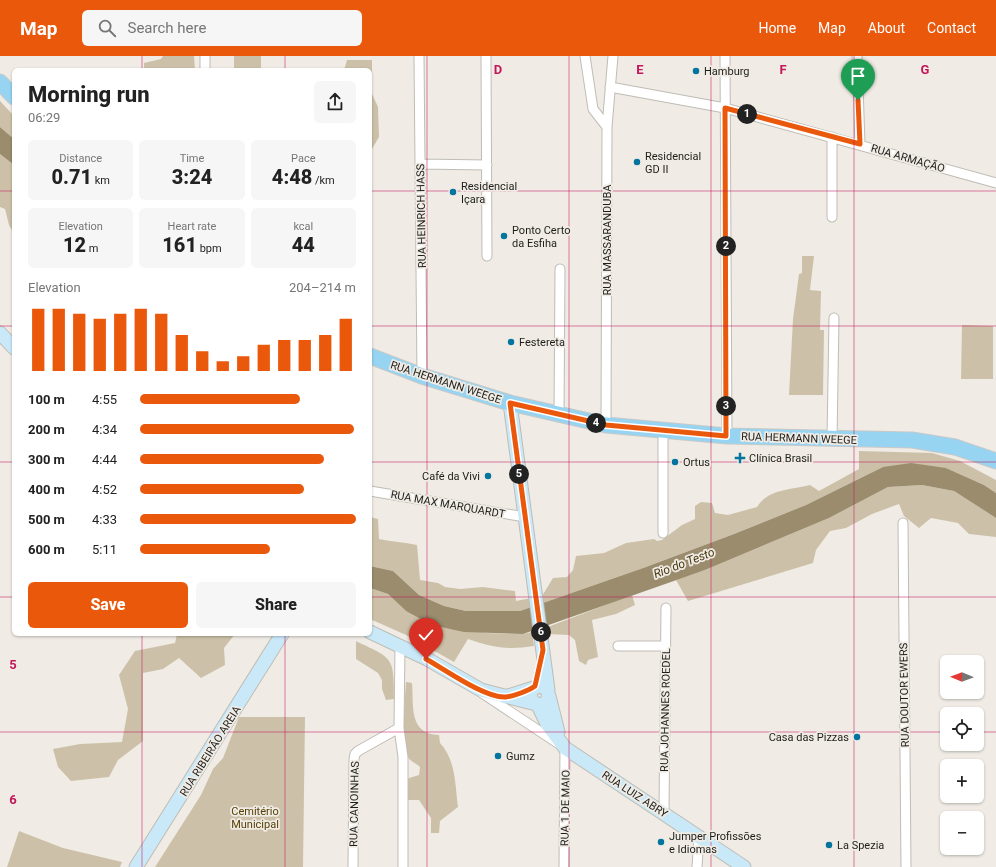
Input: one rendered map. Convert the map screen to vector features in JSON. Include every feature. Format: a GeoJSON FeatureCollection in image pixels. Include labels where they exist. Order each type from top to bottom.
{"type":"FeatureCollection","features":[{"type":"Feature","properties":{"kind":"main road"},"geometry":{"type":"LineString","coordinates":[[0,82],[12,95]]}},
{"type":"Feature","properties":{"kind":"main road"},"geometry":{"type":"LineString","coordinates":[[0,333],[12,346]]}},
{"type":"Feature","properties":{"kind":"main road","name":"RUA HERMANN WEEGE"},"geometry":{"type":"LineString","coordinates":[[372,357],[422,376],[510,403],[606,425],[726,436],[932,442],[967,450],[996,461]]}},
{"type":"Feature","properties":{"kind":"main road"},"geometry":{"type":"LineString","coordinates":[[372,633],[400,646],[472,686],[505,697],[537,704],[545,703],[541,690],[543,650],[510,403]]}},
{"type":"Feature","properties":{"kind":"main road","name":"RUA RIBEIRÃO AREIA"},"geometry":{"type":"LineString","coordinates":[[136,867],[281,636]]}},
{"type":"Feature","properties":{"kind":"main road"},"geometry":{"type":"LineString","coordinates":[[505,697],[541,690]]}},
{"type":"Feature","properties":{"kind":"main road"},"geometry":{"type":"LineString","coordinates":[[541,690],[565,748]]}},
{"type":"Feature","properties":{"kind":"main road","name":"RUA LUIZ ABRY"},"geometry":{"type":"LineString","coordinates":[[537,704],[547,724],[565,748],[744,867]]}},
{"type":"Feature","properties":{"kind":"street"},"geometry":{"type":"LineString","coordinates":[[205,56],[205,68]]}},
{"type":"Feature","properties":{"kind":"street","name":"RUA HEINRICH HASS"},"geometry":{"type":"LineString","coordinates":[[419,56],[422,376]]}},
{"type":"Feature","properties":{"kind":"street"},"geometry":{"type":"LineString","coordinates":[[486,56],[487,256]]}},
{"type":"Feature","properties":{"kind":"street"},"geometry":{"type":"LineString","coordinates":[[585,56],[594,109],[607,127]]}},
{"type":"Feature","properties":{"kind":"street","name":"RUA MASSARANDUBA"},"geometry":{"type":"LineString","coordinates":[[606,425],[607,127],[613,56]]}},
{"type":"Feature","properties":{"kind":"street"},"geometry":{"type":"LineString","coordinates":[[725,56],[726,436]]}},
{"type":"Feature","properties":{"kind":"street"},"geometry":{"type":"LineString","coordinates":[[857,56],[860,144]]}},
{"type":"Feature","properties":{"kind":"street","name":"RUA ARMAÇÃO"},"geometry":{"type":"LineString","coordinates":[[610,87],[725,108],[860,144],[996,183]]}},
{"type":"Feature","properties":{"kind":"street"},"geometry":{"type":"LineString","coordinates":[[832,137],[832,217]]}},
{"type":"Feature","properties":{"kind":"street"},"geometry":{"type":"LineString","coordinates":[[420,164],[487,165]]}},
{"type":"Feature","properties":{"kind":"street"},"geometry":{"type":"LineString","coordinates":[[559,415],[560,270]]}},
{"type":"Feature","properties":{"kind":"street"},"geometry":{"type":"LineString","coordinates":[[832,439],[834,318]]}},
{"type":"Feature","properties":{"kind":"street"},"geometry":{"type":"LineString","coordinates":[[663,431],[663,533]]}},
{"type":"Feature","properties":{"kind":"street","name":"RUA MAX MARQUARDT"},"geometry":{"type":"LineString","coordinates":[[372,491],[525,517]]}},
{"type":"Feature","properties":{"kind":"street","name":"RUA DOUTOR EWERS"},"geometry":{"type":"LineString","coordinates":[[903,523],[906,867]]}},
{"type":"Feature","properties":{"kind":"street","name":"RUA JOHANNES ROEDEL"},"geometry":{"type":"LineString","coordinates":[[664,813],[666,608]]}},
{"type":"Feature","properties":{"kind":"street"},"geometry":{"type":"LineString","coordinates":[[400,646],[399,728],[403,757],[403,867]]}},
{"type":"Feature","properties":{"kind":"street"},"geometry":{"type":"LineString","coordinates":[[618,646],[665,646]]}},
{"type":"Feature","properties":{"kind":"street"},"geometry":{"type":"LineString","coordinates":[[472,686],[565,748]]}},
{"type":"Feature","properties":{"kind":"street","name":"RUA CANOINHAS"},"geometry":{"type":"LineString","coordinates":[[353,867],[355,754],[399,728]]}},
{"type":"Feature","properties":{"kind":"street","name":"RUA 1 DE MAIO"},"geometry":{"type":"LineString","coordinates":[[564,867],[565,748]]}},
{"type":"Feature","properties":{"kind":"street"},"geometry":{"type":"LineString","coordinates":[[697,867],[700,837]]}},
{"type":"Feature","properties":{"kind":"green space"},"geometry":{"type":"Polygon","coordinates":[[[163,56],[194,56],[195,68],[144,68],[144,63],[161,59],[163,56]]]}},
{"type":"Feature","properties":{"kind":"green space"},"geometry":{"type":"Polygon","coordinates":[[[234,56],[261,56],[261,68],[234,68],[234,56]]]}},
{"type":"Feature","properties":{"kind":"green space"},"geometry":{"type":"Polygon","coordinates":[[[347,60],[372,60],[372,68],[345,68],[347,60]]]}},
{"type":"Feature","properties":{"kind":"green space"},"geometry":{"type":"Polygon","coordinates":[[[372,94],[378,107],[379,137],[372,149],[372,94]]]}},
{"type":"Feature","properties":{"kind":"green space"},"geometry":{"type":"Polygon","coordinates":[[[0,101],[12,114],[12,137],[0,127],[0,101]]]}},
{"type":"Feature","properties":{"kind":"green space"},"geometry":{"type":"Polygon","coordinates":[[[0,154],[12,163],[12,230],[5,209],[0,207],[0,154]]]}},
{"type":"Feature","properties":{"kind":"green space"},"geometry":{"type":"Polygon","coordinates":[[[802,256],[814,256],[810,290],[821,291],[820,330],[824,330],[823,395],[789,395],[793,319],[799,274],[802,273],[802,256]]]}},
{"type":"Feature","properties":{"kind":"green space"},"geometry":{"type":"Polygon","coordinates":[[[962,325],[993,326],[993,379],[961,379],[962,325]]]}},
{"type":"Feature","properties":{"kind":"green space"},"geometry":{"type":"Polygon","coordinates":[[[859,451],[932,453],[960,461],[996,480],[996,493],[984,485],[946,468],[883,467],[806,505],[734,534],[646,567],[520,611],[466,611],[444,606],[419,595],[393,571],[372,566],[372,518],[378,519],[379,539],[417,545],[420,580],[438,583],[445,587],[460,589],[483,587],[515,591],[516,601],[542,596],[553,578],[567,577],[573,570],[576,556],[604,553],[626,543],[654,539],[657,541],[662,540],[682,525],[695,519],[695,506],[701,502],[712,503],[715,513],[728,515],[757,507],[767,497],[780,491],[810,485],[819,491],[859,469],[859,451]]]}},
{"type":"Feature","properties":{"kind":"green space"},"geometry":{"type":"Polygon","coordinates":[[[922,485],[954,491],[996,518],[996,537],[969,534],[958,523],[931,518],[919,528],[904,516],[899,504],[872,514],[846,528],[830,531],[816,550],[813,563],[688,601],[676,580],[705,570],[829,518],[888,487],[922,485]]]}},
{"type":"Feature","properties":{"kind":"green space"},"geometry":{"type":"Polygon","coordinates":[[[372,589],[388,594],[406,611],[486,633],[523,634],[532,632],[534,646],[508,648],[468,639],[454,662],[406,635],[372,620],[372,589]]]}},
{"type":"Feature","properties":{"kind":"green space"},"geometry":{"type":"Polygon","coordinates":[[[632,595],[635,605],[616,614],[592,620],[598,657],[588,660],[586,665],[579,661],[575,640],[569,635],[547,634],[545,628],[632,595]]]}},
{"type":"Feature","properties":{"kind":"green space"},"geometry":{"type":"Polygon","coordinates":[[[177,636],[233,636],[224,648],[225,665],[201,678],[179,658],[163,669],[143,673],[143,741],[118,760],[109,777],[71,781],[58,767],[53,749],[80,744],[122,742],[128,709],[119,675],[135,651],[175,643],[177,636]]]}},
{"type":"Feature","properties":{"kind":"green space"},"geometry":{"type":"Polygon","coordinates":[[[356,641],[378,652],[389,661],[392,666],[394,699],[386,700],[382,689],[382,680],[378,673],[356,659],[356,641]]]}},
{"type":"Feature","properties":{"kind":"green space"},"geometry":{"type":"Polygon","coordinates":[[[406,682],[412,683],[413,709],[417,724],[422,730],[439,735],[440,743],[449,757],[454,773],[458,807],[440,821],[439,833],[431,833],[431,818],[419,800],[406,800],[406,779],[419,775],[420,767],[409,758],[406,752],[404,721],[406,682]]]}},
{"type":"Feature","properties":{"kind":"green space","name":"Cemitério Municipal"},"geometry":{"type":"Polygon","coordinates":[[[239,717],[305,717],[303,867],[155,867],[201,795],[213,769],[223,758],[239,717]]]}},
{"type":"Feature","properties":{"kind":"green space"},"geometry":{"type":"Polygon","coordinates":[[[19,831],[63,848],[122,862],[120,867],[7,867],[19,831]]]}},
{"type":"Feature","properties":{"kind":"water"},"geometry":{"type":"Polygon","coordinates":[[[0,127],[12,137],[12,163],[0,154],[0,127]]]}},
{"type":"Feature","properties":{"kind":"water","name":"Rio do Testo"},"geometry":{"type":"Polygon","coordinates":[[[911,463],[946,468],[984,485],[996,493],[996,518],[954,491],[922,485],[888,487],[829,518],[705,570],[523,634],[464,632],[432,625],[406,611],[388,594],[372,589],[372,566],[393,571],[419,595],[444,606],[466,611],[520,611],[646,567],[734,534],[806,505],[883,467],[911,463]]]}},
{"type":"Feature","properties":{"kind":"place","name":"Hamburg"},"geometry":{"type":"Point","coordinates":[696,71]}},
{"type":"Feature","properties":{"kind":"place","name":"Residencial GD II"},"geometry":{"type":"Point","coordinates":[637,162]}},
{"type":"Feature","properties":{"kind":"place","name":"Residencial Içara"},"geometry":{"type":"Point","coordinates":[453,192]}},
{"type":"Feature","properties":{"kind":"place","name":"Ponto Certo da Esfiha"},"geometry":{"type":"Point","coordinates":[504,236]}},
{"type":"Feature","properties":{"kind":"place","name":"Festereta"},"geometry":{"type":"Point","coordinates":[511,342]}},
{"type":"Feature","properties":{"kind":"place","name":"Clínica Brasil"},"geometry":{"type":"Point","coordinates":[740,458]}},
{"type":"Feature","properties":{"kind":"place","name":"Ortus"},"geometry":{"type":"Point","coordinates":[675,462]}},
{"type":"Feature","properties":{"kind":"place","name":"Café da Vivi"},"geometry":{"type":"Point","coordinates":[488,476]}},
{"type":"Feature","properties":{"kind":"place","name":"Casa das Pizzas"},"geometry":{"type":"Point","coordinates":[857,737]}},
{"type":"Feature","properties":{"kind":"place","name":"Gumz"},"geometry":{"type":"Point","coordinates":[498,756]}},
{"type":"Feature","properties":{"kind":"place","name":"Jumper Profissões e Idiomas"},"geometry":{"type":"Point","coordinates":[661,842]}},
{"type":"Feature","properties":{"kind":"place","name":"La Spezia"},"geometry":{"type":"Point","coordinates":[829,845]}},
{"type":"Feature","properties":{"kind":"route"},"geometry":{"type":"LineString","coordinates":[[426,659],[472,686],[492,694],[505,697],[535,686],[543,650],[510,403],[539,411],[606,425],[726,436],[725,108],[860,144],[858,100]]}}]}
